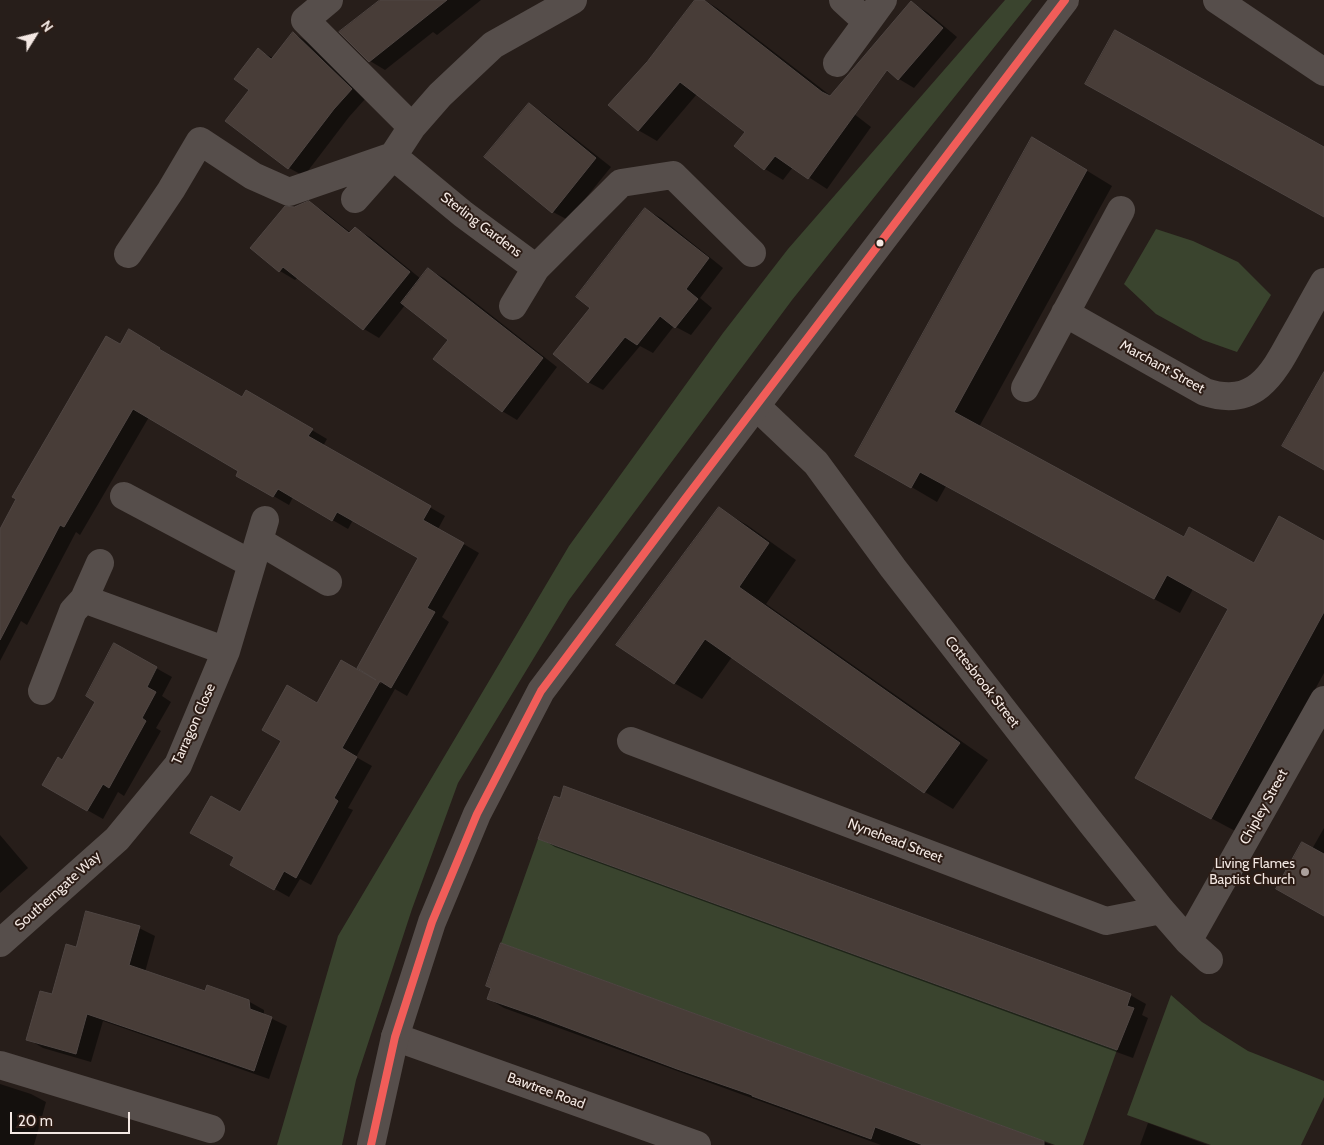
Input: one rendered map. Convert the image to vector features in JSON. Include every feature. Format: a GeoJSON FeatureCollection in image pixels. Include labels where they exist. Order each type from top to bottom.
{"type":"FeatureCollection","features":[{"type":"Feature","properties":{"kind":"street"},"geometry":{"type":"LineString","coordinates":[[329,0],[305,20],[412,127]]}},
{"type":"Feature","properties":{"kind":"street"},"geometry":{"type":"LineString","coordinates":[[355,199],[393,156],[412,127],[440,95],[493,44],[573,0]]}},
{"type":"Feature","properties":{"kind":"street"},"geometry":{"type":"LineString","coordinates":[[844,0],[867,22]]}},
{"type":"Feature","properties":{"kind":"street"},"geometry":{"type":"LineString","coordinates":[[837,63],[884,0]]}},
{"type":"Feature","properties":{"kind":"street"},"geometry":{"type":"LineString","coordinates":[[371,1145],[395,1038],[432,922],[477,814],[542,691],[1065,0]]}},
{"type":"Feature","properties":{"kind":"street"},"geometry":{"type":"LineString","coordinates":[[1217,0],[1324,72]]}},
{"type":"Feature","properties":{"kind":"street"},"geometry":{"type":"LineString","coordinates":[[128,254],[171,190],[200,141],[253,176],[288,192],[393,156]]}},
{"type":"Feature","properties":{"kind":"street","name":"Sterling Gardens"},"geometry":{"type":"LineString","coordinates":[[393,156],[463,214],[536,268]]}},
{"type":"Feature","properties":{"kind":"street"},"geometry":{"type":"LineString","coordinates":[[513,306],[536,268],[621,183],[673,175],[752,253]]}},
{"type":"Feature","properties":{"kind":"street"},"geometry":{"type":"LineString","coordinates":[[1025,388],[1121,210]]}},
{"type":"Feature","properties":{"kind":"street","name":"Marchant Street"},"geometry":{"type":"LineString","coordinates":[[1065,314],[1205,392],[1216,396],[1230,397],[1254,390],[1275,370],[1324,282]]}},
{"type":"Feature","properties":{"kind":"street","name":"Cottesbrook Street"},"geometry":{"type":"LineString","coordinates":[[756,406],[816,463],[899,575],[1161,910],[1188,941],[1209,960]]}},
{"type":"Feature","properties":{"kind":"street"},"geometry":{"type":"LineString","coordinates":[[124,496],[258,541],[328,582]]}},
{"type":"Feature","properties":{"kind":"street","name":"Tarragon Close"},"geometry":{"type":"LineString","coordinates":[[117,839],[178,764],[226,651],[258,541]]}},
{"type":"Feature","properties":{"kind":"street"},"geometry":{"type":"LineString","coordinates":[[42,691],[73,611],[84,599],[100,563]]}},
{"type":"Feature","properties":{"kind":"street"},"geometry":{"type":"LineString","coordinates":[[84,599],[226,651]]}},
{"type":"Feature","properties":{"kind":"street","name":"Chipley Street"},"geometry":{"type":"LineString","coordinates":[[1188,941],[1324,700]]}},
{"type":"Feature","properties":{"kind":"street","name":"Nynehead Street"},"geometry":{"type":"LineString","coordinates":[[632,741],[1106,922],[1161,910]]}},
{"type":"Feature","properties":{"kind":"street","name":"Southerngate Way"},"geometry":{"type":"LineString","coordinates":[[0,943],[117,839]]}},
{"type":"Feature","properties":{"kind":"street","name":"Bawtree Road"},"geometry":{"type":"LineString","coordinates":[[395,1038],[697,1145]]}},
{"type":"Feature","properties":{"kind":"street"},"geometry":{"type":"LineString","coordinates":[[0,1064],[211,1128]]}},
{"type":"Feature","properties":{"kind":"green space"},"geometry":{"type":"Polygon","coordinates":[[[1005,0],[1032,0],[792,300],[569,600],[458,783],[412,909],[356,1080],[342,1145],[277,1145],[338,936],[569,546],[723,333],[788,249],[1005,0]]]}},
{"type":"Feature","properties":{"kind":"green space"},"geometry":{"type":"Polygon","coordinates":[[[1156,229],[1193,241],[1238,262],[1271,295],[1237,352],[1203,340],[1156,314],[1124,284],[1156,229]]]}},
{"type":"Feature","properties":{"kind":"green space"},"geometry":{"type":"Polygon","coordinates":[[[538,839],[1117,1050],[1083,1145],[1055,1145],[501,943],[538,839]]]}},
{"type":"Feature","properties":{"kind":"green space"},"geometry":{"type":"Polygon","coordinates":[[[1171,995],[1202,1022],[1248,1051],[1324,1081],[1324,1097],[1301,1145],[1211,1145],[1127,1115],[1171,995]]]}},
{"type":"Feature","properties":{"kind":"building"},"geometry":{"type":"Polygon","coordinates":[[[380,0],[447,0],[369,62],[339,32],[380,0]]]}},
{"type":"Feature","properties":{"kind":"building"},"geometry":{"type":"Polygon","coordinates":[[[695,0],[704,0],[822,92],[830,96],[911,1],[943,28],[898,80],[887,70],[808,179],[775,156],[764,170],[734,146],[745,132],[680,82],[638,131],[608,105],[647,62],[695,0]]]}},
{"type":"Feature","properties":{"kind":"building"},"geometry":{"type":"Polygon","coordinates":[[[1115,30],[1324,147],[1324,217],[1085,84],[1115,30]]]}},
{"type":"Feature","properties":{"kind":"building"},"geometry":{"type":"Polygon","coordinates":[[[293,32],[352,89],[334,109],[288,169],[225,121],[249,90],[234,79],[258,48],[271,59],[293,32]]]}},
{"type":"Feature","properties":{"kind":"building"},"geometry":{"type":"Polygon","coordinates":[[[529,103],[596,158],[552,213],[484,157],[529,103]]]}},
{"type":"Feature","properties":{"kind":"building"},"geometry":{"type":"Polygon","coordinates":[[[1032,137],[1087,170],[954,412],[1184,537],[1189,527],[1254,563],[1279,516],[1324,541],[1324,612],[1211,819],[1135,778],[1228,609],[1167,575],[1154,599],[920,472],[911,488],[855,456],[1032,137]]]}},
{"type":"Feature","properties":{"kind":"building"},"geometry":{"type":"Polygon","coordinates":[[[309,201],[349,233],[355,227],[410,272],[363,330],[283,267],[279,272],[250,248],[285,206],[294,207],[309,201]]]}},
{"type":"Feature","properties":{"kind":"building"},"geometry":{"type":"Polygon","coordinates":[[[645,208],[709,258],[686,289],[698,299],[675,328],[660,316],[637,345],[625,337],[588,383],[553,354],[590,308],[576,297],[645,208]]]}},
{"type":"Feature","properties":{"kind":"building"},"geometry":{"type":"Polygon","coordinates":[[[428,268],[543,358],[502,412],[433,359],[448,340],[401,303],[428,268]]]}},
{"type":"Feature","properties":{"kind":"building"},"geometry":{"type":"Polygon","coordinates":[[[129,329],[159,349],[242,397],[246,390],[313,429],[308,436],[431,506],[423,520],[464,543],[427,608],[435,612],[391,688],[380,681],[342,748],[357,757],[334,798],[338,801],[296,878],[284,871],[274,890],[230,865],[234,857],[190,833],[211,796],[240,812],[281,741],[262,730],[287,685],[317,703],[341,660],[376,680],[357,668],[418,558],[337,512],[332,521],[278,489],[273,497],[236,476],[238,471],[133,409],[64,527],[60,525],[0,640],[0,529],[16,499],[12,497],[106,336],[120,344],[129,329]]]}},
{"type":"Feature","properties":{"kind":"building"},"geometry":{"type":"Polygon","coordinates":[[[1324,372],[1324,470],[1282,446],[1324,372]]]}},
{"type":"Feature","properties":{"kind":"building"},"geometry":{"type":"Polygon","coordinates":[[[719,507],[769,543],[739,587],[960,743],[924,793],[705,639],[674,684],[616,645],[719,507]]]}},
{"type":"Feature","properties":{"kind":"building"},"geometry":{"type":"Polygon","coordinates":[[[114,643],[157,667],[147,687],[156,692],[142,718],[146,721],[109,788],[103,784],[87,811],[42,785],[58,757],[62,760],[95,702],[86,696],[114,643]]]}},
{"type":"Feature","properties":{"kind":"building"},"geometry":{"type":"Polygon","coordinates":[[[564,786],[1131,994],[1127,1006],[1134,1008],[1117,1050],[538,839],[554,796],[560,798],[564,786]]]}},
{"type":"Feature","properties":{"kind":"building","name":"Living Flames Baptist Church"},"geometry":{"type":"Polygon","coordinates":[[[1302,842],[1324,854],[1324,916],[1276,889],[1302,842]]]}},
{"type":"Feature","properties":{"kind":"building"},"geometry":{"type":"Polygon","coordinates":[[[86,911],[140,926],[129,965],[205,991],[207,985],[249,1000],[250,1009],[272,1017],[254,1071],[87,1014],[76,1054],[26,1040],[40,991],[52,994],[66,944],[76,947],[86,911]]]}},
{"type":"Feature","properties":{"kind":"building"},"geometry":{"type":"Polygon","coordinates":[[[501,943],[1044,1141],[1044,1145],[923,1145],[875,1127],[871,1139],[487,999],[491,988],[486,986],[501,943]]]}},
{"type":"Feature","properties":{"kind":"transit line"},"geometry":{"type":"LineString","coordinates":[[371,1145],[395,1037],[432,922],[477,814],[541,691],[1065,0]]}},
{"type":"Feature","properties":{"kind":"place","name":"Living Flames Baptist Church"},"geometry":{"type":"Point","coordinates":[1305,872]}}]}
